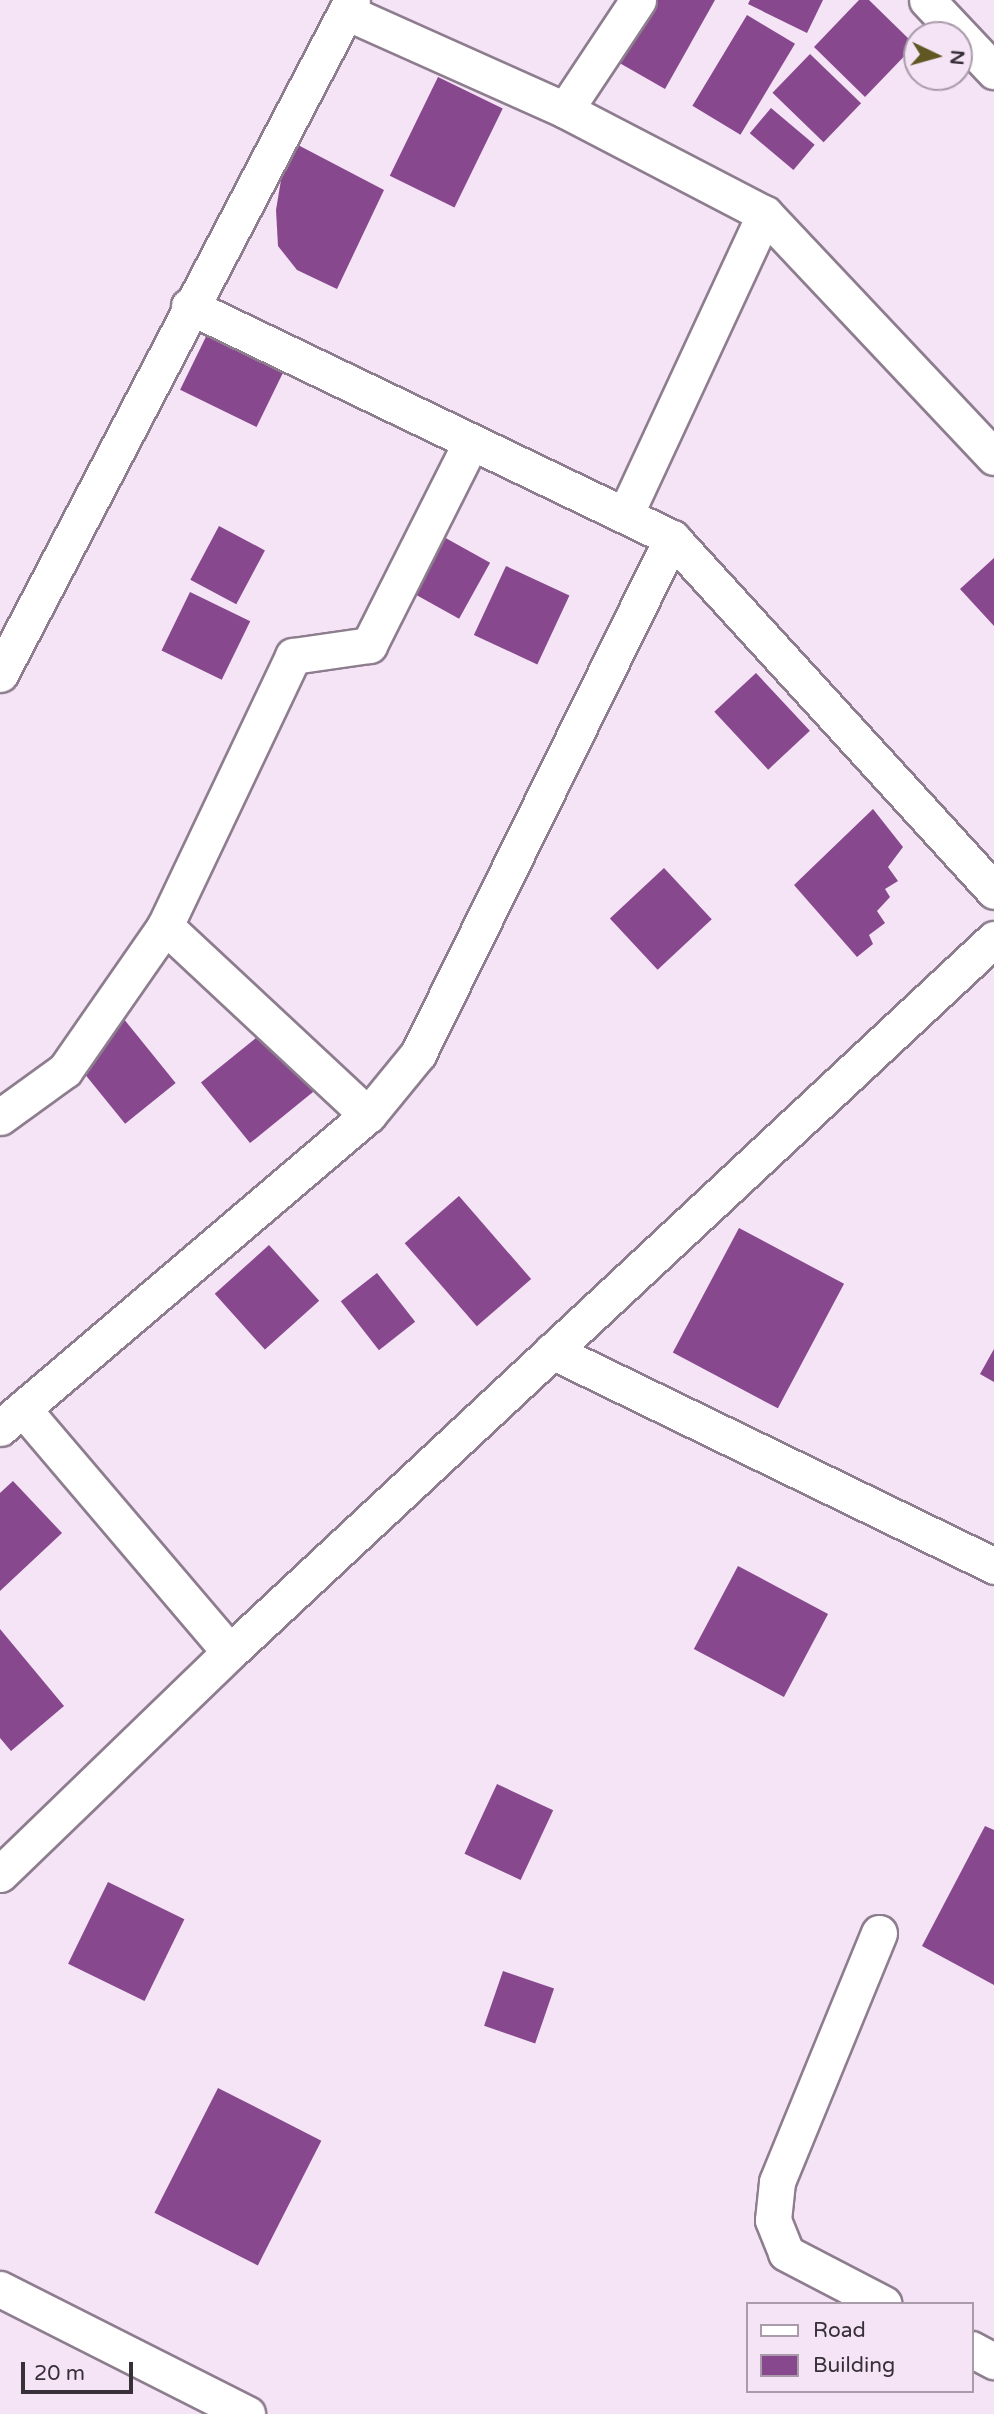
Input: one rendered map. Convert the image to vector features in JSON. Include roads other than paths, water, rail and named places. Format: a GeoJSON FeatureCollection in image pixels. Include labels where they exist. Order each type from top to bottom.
{"type":"FeatureCollection","features":[{"type":"Feature","properties":{"kind":"street"},"geometry":{"type":"LineString","coordinates":[[565,110],[638,0]]}},
{"type":"Feature","properties":{"kind":"street"},"geometry":{"type":"LineString","coordinates":[[927,0],[994,71]]}},
{"type":"Feature","properties":{"kind":"street"},"geometry":{"type":"LineString","coordinates":[[0,674],[189,306],[349,6],[565,110],[765,214],[994,457]]}},
{"type":"Feature","properties":{"kind":"street"},"geometry":{"type":"LineString","coordinates":[[625,515],[765,214]]}},
{"type":"Feature","properties":{"kind":"street"},"geometry":{"type":"LineString","coordinates":[[189,306],[673,538],[994,891]]}},
{"type":"Feature","properties":{"kind":"street"},"geometry":{"type":"LineString","coordinates":[[0,1117],[65,1070],[165,926],[293,656],[369,645],[471,442]]}},
{"type":"Feature","properties":{"kind":"street"},"geometry":{"type":"LineString","coordinates":[[230,1652],[12,1418],[368,1115],[418,1054],[673,538]]}},
{"type":"Feature","properties":{"kind":"street"},"geometry":{"type":"LineString","coordinates":[[165,926],[368,1115]]}},
{"type":"Feature","properties":{"kind":"street"},"geometry":{"type":"LineString","coordinates":[[0,1874],[230,1652],[994,940]]}},
{"type":"Feature","properties":{"kind":"street"},"geometry":{"type":"LineString","coordinates":[[552,1351],[994,1566]]}},
{"type":"Feature","properties":{"kind":"street"},"geometry":{"type":"LineString","coordinates":[[879,1933],[777,2182],[774,2220],[786,2253],[880,2302]]}},
{"type":"Feature","properties":{"kind":"street"},"geometry":{"type":"LineString","coordinates":[[0,2289],[247,2414]]}},
{"type":"Feature","properties":{"kind":"street"},"geometry":{"type":"LineString","coordinates":[[973,2350],[994,2361]]}}]}
